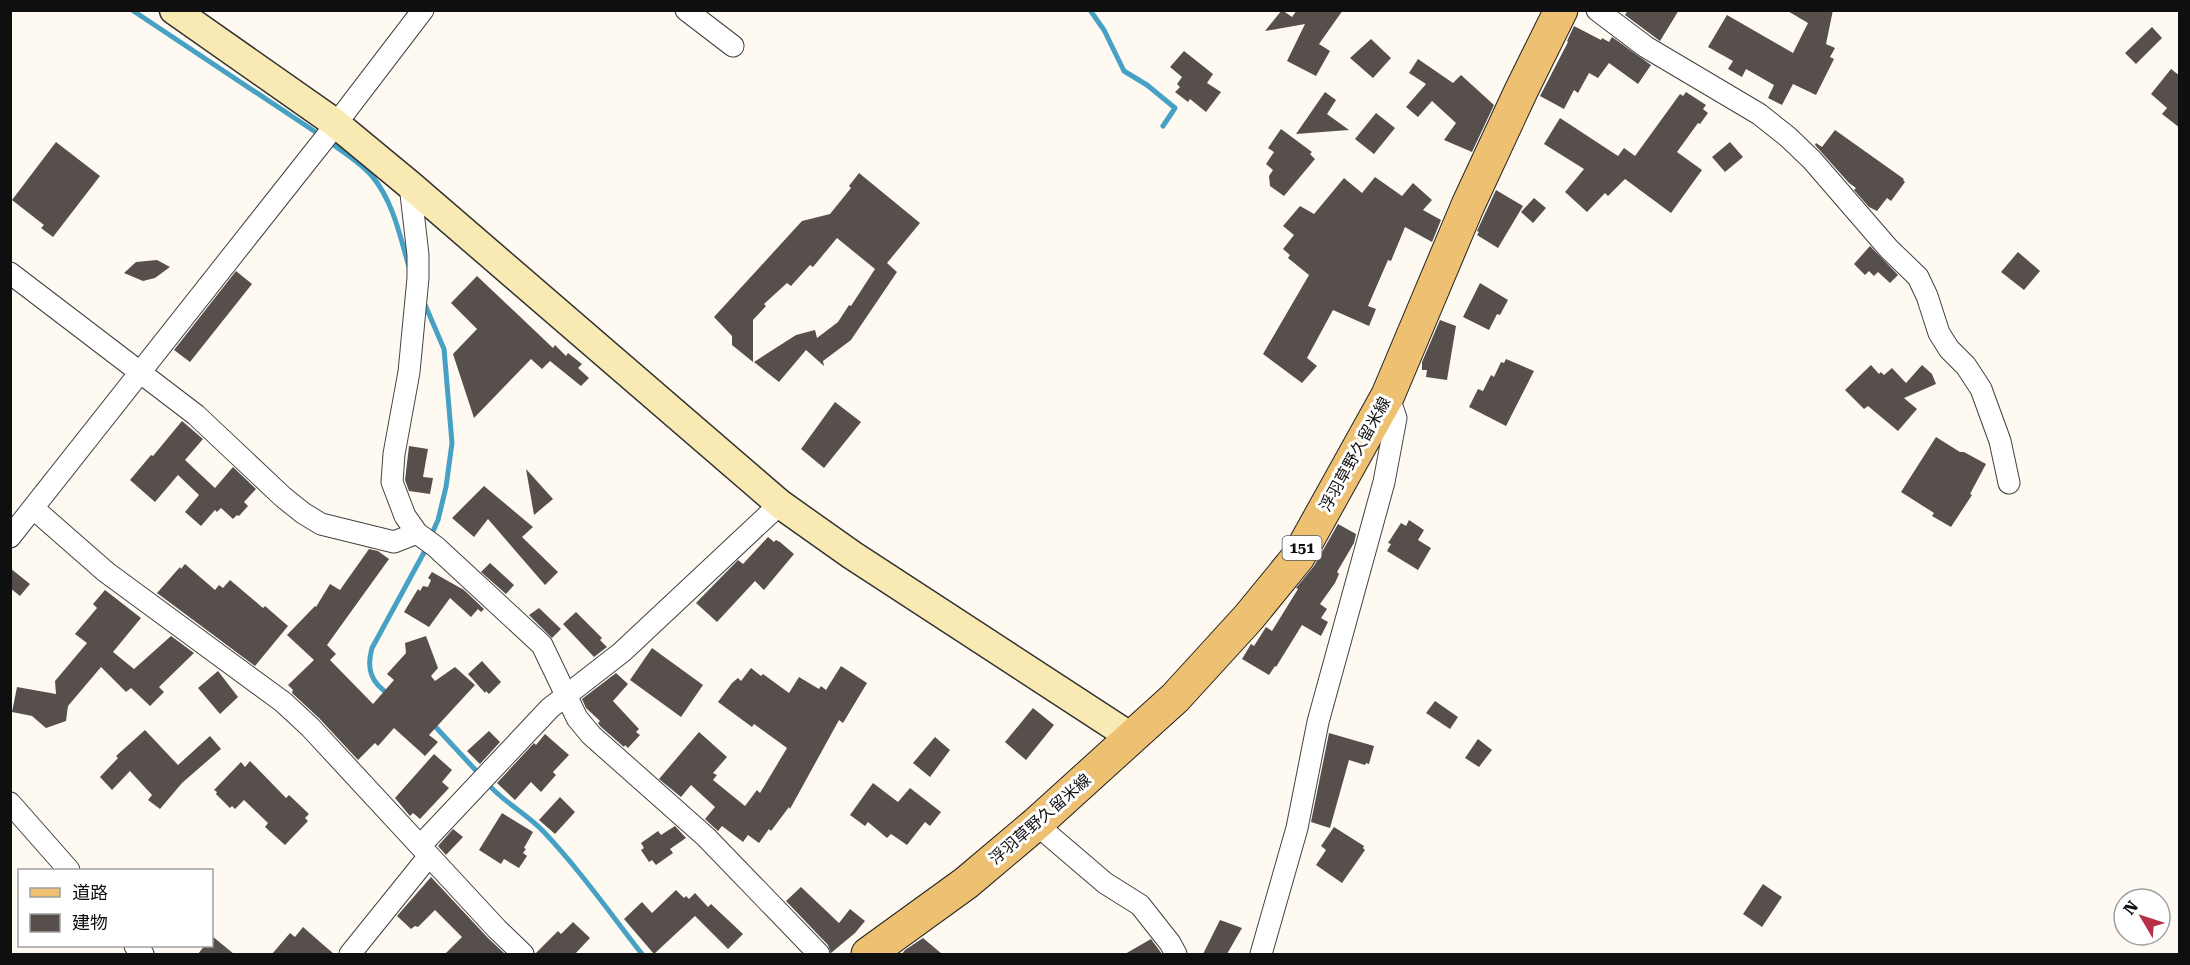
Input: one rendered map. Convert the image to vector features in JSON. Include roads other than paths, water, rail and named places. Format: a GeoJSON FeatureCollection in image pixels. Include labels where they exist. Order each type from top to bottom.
{"type":"FeatureCollection","features":[{"type":"Feature","properties":{"kind":"main road","name":"浮羽草野久留米線"},"geometry":{"type":"LineString","coordinates":[[868,954],[966,882],[1036,824],[1175,698],[1249,617],[1298,557],[1388,395],[1468,205],[1561,10]]}},
{"type":"Feature","properties":{"kind":"street"},"geometry":{"type":"LineString","coordinates":[[174,10],[328,134],[410,185],[780,504],[852,555],[1131,737]]}},
{"type":"Feature","properties":{"kind":"street"},"geometry":{"type":"LineString","coordinates":[[10,537],[423,10]]}},
{"type":"Feature","properties":{"kind":"street"},"geometry":{"type":"LineString","coordinates":[[686,10],[733,46]]}},
{"type":"Feature","properties":{"kind":"street"},"geometry":{"type":"LineString","coordinates":[[1597,10],[1646,46],[1760,114],[1788,137],[1812,160],[1889,249],[1918,277],[1928,296],[1939,333],[1949,349],[1966,366],[1981,389],[2000,441],[2009,483]]}},
{"type":"Feature","properties":{"kind":"street"},"geometry":{"type":"LineString","coordinates":[[410,185],[418,255],[418,278],[409,372],[394,454],[392,482],[405,516],[426,539],[542,645],[577,718],[591,735],[706,837],[819,954]]}},
{"type":"Feature","properties":{"kind":"street"},"geometry":{"type":"LineString","coordinates":[[10,273],[196,415],[282,497],[303,513],[321,524],[394,542],[426,539]]}},
{"type":"Feature","properties":{"kind":"street"},"geometry":{"type":"LineString","coordinates":[[1261,954],[1297,828],[1318,722],[1384,482],[1396,418],[1388,395]]}},
{"type":"Feature","properties":{"kind":"street"},"geometry":{"type":"LineString","coordinates":[[350,954],[425,851],[483,781],[550,708],[622,652],[780,504]]}},
{"type":"Feature","properties":{"kind":"street"},"geometry":{"type":"LineString","coordinates":[[33,508],[106,572],[283,702],[310,727],[523,954]]}},
{"type":"Feature","properties":{"kind":"street"},"geometry":{"type":"LineString","coordinates":[[10,804],[68,869]]}},
{"type":"Feature","properties":{"kind":"street"},"geometry":{"type":"LineString","coordinates":[[1036,824],[1105,883],[1140,905],[1170,942],[1176,954]]}},
{"type":"Feature","properties":{"kind":"waterway"},"geometry":{"type":"LineString","coordinates":[[132,10],[320,135]]}},
{"type":"Feature","properties":{"kind":"waterway"},"geometry":{"type":"LineString","coordinates":[[1090,10],[1104,30],[1124,71],[1147,85],[1175,108],[1163,126]]}},
{"type":"Feature","properties":{"kind":"waterway"},"geometry":{"type":"LineString","coordinates":[[328,141],[362,166],[379,186],[395,219],[409,267]]}},
{"type":"Feature","properties":{"kind":"waterway"},"geometry":{"type":"LineString","coordinates":[[423,300],[444,349],[452,443],[446,487],[438,520],[430,538]]}},
{"type":"Feature","properties":{"kind":"waterway"},"geometry":{"type":"LineString","coordinates":[[390,695],[374,680],[370,669],[370,656],[372,648],[427,547]]}},
{"type":"Feature","properties":{"kind":"waterway"},"geometry":{"type":"LineString","coordinates":[[432,723],[481,776]]}},
{"type":"Feature","properties":{"kind":"waterway"},"geometry":{"type":"LineString","coordinates":[[487,783],[536,825],[556,846],[642,954]]}}]}
